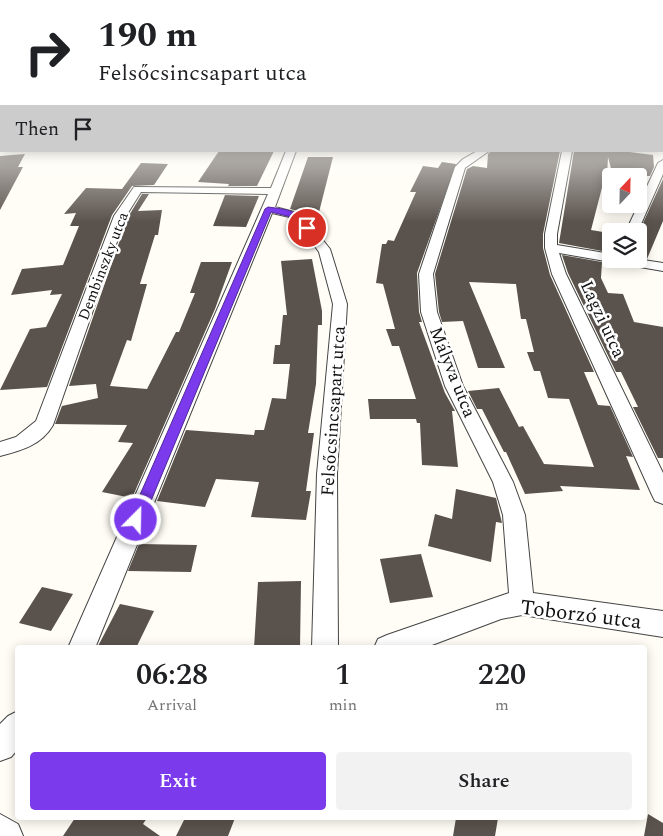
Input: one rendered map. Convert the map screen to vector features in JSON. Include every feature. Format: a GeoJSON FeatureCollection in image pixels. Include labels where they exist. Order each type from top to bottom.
{"type":"FeatureCollection","features":[{"type":"Feature","properties":{"kind":"street"},"geometry":{"type":"LineString","coordinates":[[82,645],[291,152]]}},
{"type":"Feature","properties":{"kind":"street","name":"Mályva utca"},"geometry":{"type":"LineString","coordinates":[[482,152],[466,161],[460,167],[426,274],[429,312],[454,386],[503,482],[512,506],[522,603]]}},
{"type":"Feature","properties":{"kind":"street","name":"Lagzi utca"},"geometry":{"type":"LineString","coordinates":[[567,152],[551,234],[551,248],[559,274],[663,495]]}},
{"type":"Feature","properties":{"kind":"street"},"geometry":{"type":"LineString","coordinates":[[636,223],[663,163]]}},
{"type":"Feature","properties":{"kind":"street","name":"Dembinszky utca"},"geometry":{"type":"LineString","coordinates":[[0,449],[22,443],[44,426],[120,216],[138,189],[274,190]]}},
{"type":"Feature","properties":{"kind":"street","name":"Felsőcsincsapart utca"},"geometry":{"type":"LineString","coordinates":[[268,209],[298,216],[325,252],[340,304],[327,474],[325,645]]}},
{"type":"Feature","properties":{"kind":"street"},"geometry":{"type":"LineString","coordinates":[[551,248],[602,257]]}},
{"type":"Feature","properties":{"kind":"street"},"geometry":{"type":"LineString","coordinates":[[647,264],[663,267]]}},
{"type":"Feature","properties":{"kind":"street","name":"Toborzó utca"},"geometry":{"type":"LineString","coordinates":[[395,645],[501,607],[522,603],[663,624]]}},
{"type":"Feature","properties":{"kind":"street"},"geometry":{"type":"LineString","coordinates":[[0,746],[15,729]]}},
{"type":"Feature","properties":{"kind":"street"},"geometry":{"type":"LineString","coordinates":[[0,831],[6,836]]}},
{"type":"Feature","properties":{"kind":"building"},"geometry":{"type":"Polygon","coordinates":[[[218,152],[274,152],[257,186],[228,186],[229,184],[198,182],[218,152]]]}},
{"type":"Feature","properties":{"kind":"building"},"geometry":{"type":"Polygon","coordinates":[[[490,152],[560,152],[543,234],[543,248],[550,275],[594,372],[584,372],[598,405],[610,406],[633,457],[626,456],[640,490],[560,486],[563,491],[525,494],[506,452],[504,452],[482,409],[477,409],[468,391],[499,388],[519,427],[523,426],[544,464],[594,467],[569,399],[548,398],[540,371],[534,371],[527,352],[534,352],[526,319],[521,319],[516,284],[469,282],[505,368],[478,368],[463,321],[442,322],[439,312],[435,274],[467,169],[473,166],[487,168],[488,154],[490,152]]]}},
{"type":"Feature","properties":{"kind":"building"},"geometry":{"type":"Polygon","coordinates":[[[574,152],[630,152],[653,155],[654,167],[650,176],[648,176],[648,168],[611,168],[608,157],[607,168],[602,168],[602,188],[591,230],[602,232],[602,251],[559,243],[574,152]]]}},
{"type":"Feature","properties":{"kind":"building"},"geometry":{"type":"Polygon","coordinates":[[[25,154],[18,167],[23,167],[0,210],[0,156],[25,154]]]}},
{"type":"Feature","properties":{"kind":"building"},"geometry":{"type":"Polygon","coordinates":[[[308,157],[333,157],[317,220],[309,219],[302,212],[290,209],[308,157]]]}},
{"type":"Feature","properties":{"kind":"building"},"geometry":{"type":"Polygon","coordinates":[[[442,162],[456,164],[417,273],[419,312],[422,322],[419,322],[445,393],[455,411],[452,411],[458,467],[422,465],[420,423],[417,423],[416,419],[370,419],[368,399],[416,399],[399,346],[392,346],[386,329],[395,329],[383,284],[376,283],[382,244],[386,244],[388,240],[394,241],[416,192],[410,192],[423,166],[438,168],[442,162]]]}},
{"type":"Feature","properties":{"kind":"building"},"geometry":{"type":"Polygon","coordinates":[[[141,163],[168,164],[154,185],[132,186],[112,215],[47,387],[0,390],[30,329],[46,327],[62,294],[50,295],[52,290],[11,295],[22,269],[63,265],[79,226],[70,226],[76,213],[64,214],[86,188],[122,189],[141,163]]]}},
{"type":"Feature","properties":{"kind":"building"},"geometry":{"type":"Polygon","coordinates":[[[663,179],[663,221],[647,259],[647,223],[643,223],[663,179]]]}},
{"type":"Feature","properties":{"kind":"building"},"geometry":{"type":"Polygon","coordinates":[[[142,194],[149,194],[138,211],[162,210],[158,235],[155,235],[140,284],[147,284],[131,341],[127,340],[110,386],[147,389],[176,332],[179,332],[195,293],[190,293],[201,262],[232,262],[215,309],[132,498],[102,492],[133,443],[118,442],[127,425],[55,424],[62,406],[98,398],[96,384],[69,386],[128,217],[142,194]]]}},
{"type":"Feature","properties":{"kind":"building"},"geometry":{"type":"Polygon","coordinates":[[[225,195],[259,196],[246,227],[213,226],[225,195]]]}},
{"type":"Feature","properties":{"kind":"building"},"geometry":{"type":"Polygon","coordinates":[[[562,255],[602,262],[601,278],[608,293],[623,294],[634,322],[663,327],[663,458],[658,458],[633,407],[638,407],[621,372],[616,372],[568,273],[562,255]]]}},
{"type":"Feature","properties":{"kind":"building"},"geometry":{"type":"Polygon","coordinates":[[[312,259],[322,311],[322,325],[318,325],[316,384],[308,433],[314,433],[306,491],[311,491],[306,520],[251,517],[259,482],[216,479],[205,507],[157,501],[186,430],[254,435],[255,430],[264,430],[272,398],[286,399],[290,364],[273,364],[275,345],[280,345],[283,315],[287,315],[281,261],[312,259]]]}},
{"type":"Feature","properties":{"kind":"building"},"geometry":{"type":"Polygon","coordinates":[[[456,489],[496,498],[502,523],[496,522],[491,562],[428,546],[435,514],[452,519],[456,489]]]}},
{"type":"Feature","properties":{"kind":"building"},"geometry":{"type":"Polygon","coordinates":[[[139,544],[197,545],[191,572],[128,571],[139,544]]]}},
{"type":"Feature","properties":{"kind":"building"},"geometry":{"type":"Polygon","coordinates":[[[421,554],[433,597],[390,603],[380,559],[421,554]]]}},
{"type":"Feature","properties":{"kind":"building"},"geometry":{"type":"Polygon","coordinates":[[[301,581],[300,645],[254,645],[258,582],[301,581]]]}},
{"type":"Feature","properties":{"kind":"building"},"geometry":{"type":"Polygon","coordinates":[[[42,587],[73,594],[51,631],[19,623],[42,587]]]}},
{"type":"Feature","properties":{"kind":"building"},"geometry":{"type":"Polygon","coordinates":[[[120,604],[154,611],[137,645],[99,645],[120,604]]]}},
{"type":"Feature","properties":{"kind":"building"},"geometry":{"type":"Polygon","coordinates":[[[648,814],[663,823],[663,836],[644,836],[648,814]]]}},
{"type":"Feature","properties":{"kind":"building"},"geometry":{"type":"Polygon","coordinates":[[[74,820],[146,820],[143,824],[160,836],[63,836],[74,820]]]}},
{"type":"Feature","properties":{"kind":"building"},"geometry":{"type":"Polygon","coordinates":[[[184,820],[234,820],[228,836],[176,836],[184,820]]]}},
{"type":"Feature","properties":{"kind":"building"},"geometry":{"type":"Polygon","coordinates":[[[456,820],[498,820],[495,836],[453,836],[456,820]]]}},
{"type":"Feature","properties":{"kind":"route"},"geometry":{"type":"LineString","coordinates":[[136,520],[268,209],[298,216],[307,228]]}}]}
